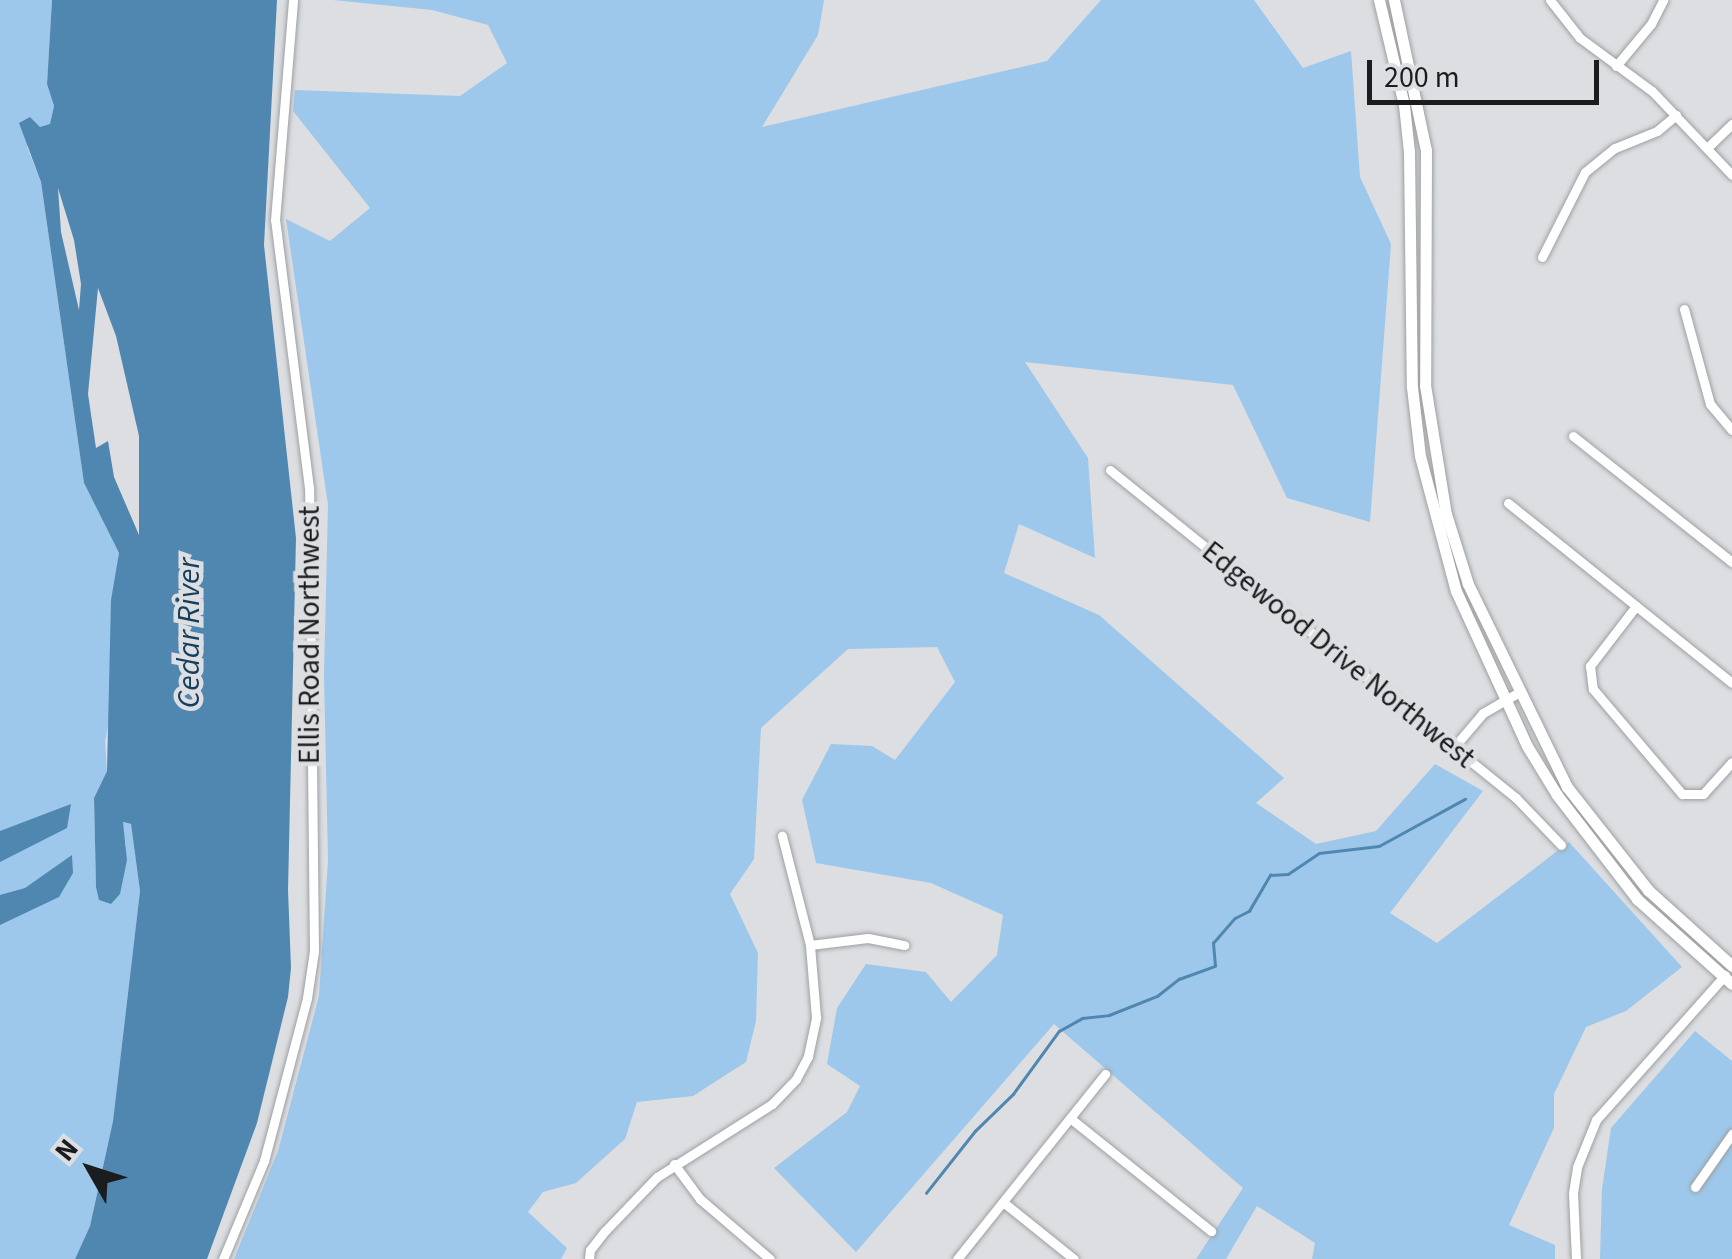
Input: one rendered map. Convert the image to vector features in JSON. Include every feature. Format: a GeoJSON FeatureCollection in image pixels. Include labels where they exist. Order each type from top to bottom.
{"type":"FeatureCollection","features":[{"type":"Feature","properties":{"kind":"main road"},"geometry":{"type":"LineString","coordinates":[[1380,0],[1404,104],[1409,152],[1412,388],[1422,472],[1456,591],[1505,700],[1547,779],[1594,848],[1637,899],[1728,981]]}},
{"type":"Feature","properties":{"kind":"main road"},"geometry":{"type":"LineString","coordinates":[[1394,0],[1426,150],[1426,385],[1434,454],[1446,514],[1468,584],[1567,787],[1648,890],[1732,966]]}},
{"type":"Feature","properties":{"kind":"street","name":"Ellis Road Northwest"},"geometry":{"type":"LineString","coordinates":[[223,1259],[264,1162],[307,998],[314,951],[309,488],[275,220],[293,0]]}},
{"type":"Feature","properties":{"kind":"street"},"geometry":{"type":"LineString","coordinates":[[1550,0],[1580,38],[1652,91],[1732,175]]}},
{"type":"Feature","properties":{"kind":"street"},"geometry":{"type":"LineString","coordinates":[[1616,66],[1651,24],[1663,0]]}},
{"type":"Feature","properties":{"kind":"street"},"geometry":{"type":"LineString","coordinates":[[1542,257],[1585,172],[1615,148],[1657,131],[1676,115]]}},
{"type":"Feature","properties":{"kind":"street"},"geometry":{"type":"LineString","coordinates":[[1707,148],[1732,124]]}},
{"type":"Feature","properties":{"kind":"street"},"geometry":{"type":"LineString","coordinates":[[1684,309],[1710,404],[1732,430]]}},
{"type":"Feature","properties":{"kind":"street"},"geometry":{"type":"LineString","coordinates":[[1573,436],[1732,562]]}},
{"type":"Feature","properties":{"kind":"street","name":"Edgewood Drive Northwest"},"geometry":{"type":"LineString","coordinates":[[1110,470],[1525,806],[1560,845]]}},
{"type":"Feature","properties":{"kind":"street"},"geometry":{"type":"LineString","coordinates":[[1508,503],[1732,683]]}},
{"type":"Feature","properties":{"kind":"street"},"geometry":{"type":"LineString","coordinates":[[1636,606],[1590,666],[1593,688],[1682,794],[1703,794],[1732,762]]}},
{"type":"Feature","properties":{"kind":"street"},"geometry":{"type":"LineString","coordinates":[[1454,748],[1483,713],[1518,693]]}},
{"type":"Feature","properties":{"kind":"street"},"geometry":{"type":"LineString","coordinates":[[589,1259],[590,1250],[605,1230],[674,1164],[772,1104],[804,1067],[816,1017],[810,945],[782,836]]}},
{"type":"Feature","properties":{"kind":"street"},"geometry":{"type":"LineString","coordinates":[[810,945],[868,938],[904,945]]}},
{"type":"Feature","properties":{"kind":"street"},"geometry":{"type":"LineString","coordinates":[[1576,1259],[1573,1192],[1577,1167],[1596,1120],[1728,981],[1732,966]]}},
{"type":"Feature","properties":{"kind":"street"},"geometry":{"type":"LineString","coordinates":[[957,1259],[1105,1074]]}},
{"type":"Feature","properties":{"kind":"street"},"geometry":{"type":"LineString","coordinates":[[1070,1118],[1210,1230]]}},
{"type":"Feature","properties":{"kind":"street"},"geometry":{"type":"LineString","coordinates":[[1695,1187],[1732,1134]]}},
{"type":"Feature","properties":{"kind":"street"},"geometry":{"type":"LineString","coordinates":[[674,1164],[700,1199],[770,1259]]}},
{"type":"Feature","properties":{"kind":"street"},"geometry":{"type":"LineString","coordinates":[[1003,1202],[1074,1259]]}},
{"type":"Feature","properties":{"kind":"shaded area"},"geometry":{"type":"Polygon","coordinates":[[[0,0],[52,0],[47,84],[54,106],[50,125],[41,127],[27,147],[41,182],[84,483],[119,553],[112,708],[105,741],[107,771],[94,798],[96,887],[126,846],[122,822],[131,824],[140,891],[113,1121],[90,1226],[75,1259],[0,1259],[0,0]]]}},
{"type":"Feature","properties":{"kind":"shaded area"},"geometry":{"type":"Polygon","coordinates":[[[333,0],[824,0],[818,35],[762,127],[1047,61],[1101,0],[1254,0],[1303,68],[1351,51],[1360,177],[1391,244],[1370,522],[1287,498],[1233,385],[1025,362],[1088,458],[1095,558],[1019,524],[1004,573],[1099,615],[1284,778],[1256,803],[1316,844],[1376,831],[1435,764],[1483,791],[1390,913],[1437,943],[1569,842],[1682,967],[1626,1011],[1586,1027],[1554,1094],[1554,1128],[1509,1225],[1555,1245],[1555,1259],[1312,1259],[1315,1243],[1257,1206],[1226,1259],[1196,1259],[1243,1188],[1054,1024],[856,1252],[774,1168],[847,1112],[860,1086],[827,1064],[837,1008],[866,964],[926,972],[951,1002],[997,955],[1003,915],[931,883],[816,863],[802,800],[831,744],[872,746],[895,760],[955,682],[937,647],[848,649],[761,728],[754,859],[730,894],[758,953],[756,1021],[746,1062],[693,1096],[637,1102],[625,1139],[576,1183],[543,1192],[528,1212],[567,1248],[561,1259],[234,1259],[278,1151],[319,996],[328,860],[324,675],[328,505],[286,219],[330,241],[370,208],[293,111],[295,90],[460,96],[507,63],[488,25],[432,10],[333,0]]]}},
{"type":"Feature","properties":{"kind":"shaded area"},"geometry":{"type":"Polygon","coordinates":[[[1695,1031],[1732,1061],[1732,1259],[1600,1259],[1602,1189],[1611,1128],[1695,1031]]]}},
{"type":"Feature","properties":{"kind":"water","name":"Cedar River"},"geometry":{"type":"Polygon","coordinates":[[[52,0],[277,0],[264,245],[296,538],[288,890],[291,968],[288,997],[257,1123],[207,1259],[75,1259],[90,1226],[113,1121],[140,891],[131,824],[123,822],[127,860],[120,894],[111,904],[99,900],[96,887],[94,798],[107,771],[111,600],[119,553],[84,483],[41,182],[19,123],[30,117],[40,127],[50,124],[54,106],[47,84],[52,0]],[[58,188],[61,232],[79,310],[81,284],[74,240],[58,188]],[[98,288],[88,394],[96,448],[108,441],[114,477],[139,535],[139,436],[116,336],[98,288]]]}},
{"type":"Feature","properties":{"kind":"water"},"geometry":{"type":"Polygon","coordinates":[[[71,804],[67,828],[0,862],[0,831],[71,804]]]}},
{"type":"Feature","properties":{"kind":"water"},"geometry":{"type":"Polygon","coordinates":[[[72,855],[73,873],[59,897],[0,925],[0,895],[25,888],[72,855]]]}},
{"type":"Feature","properties":{"kind":"waterway"},"geometry":{"type":"LineString","coordinates":[[926,1193],[975,1131],[1013,1094],[1059,1031],[1082,1018],[1109,1015],[1157,996],[1179,979],[1215,966],[1213,943],[1235,918],[1249,911],[1270,875],[1288,874],[1319,853],[1379,846],[1465,799]]}}]}
